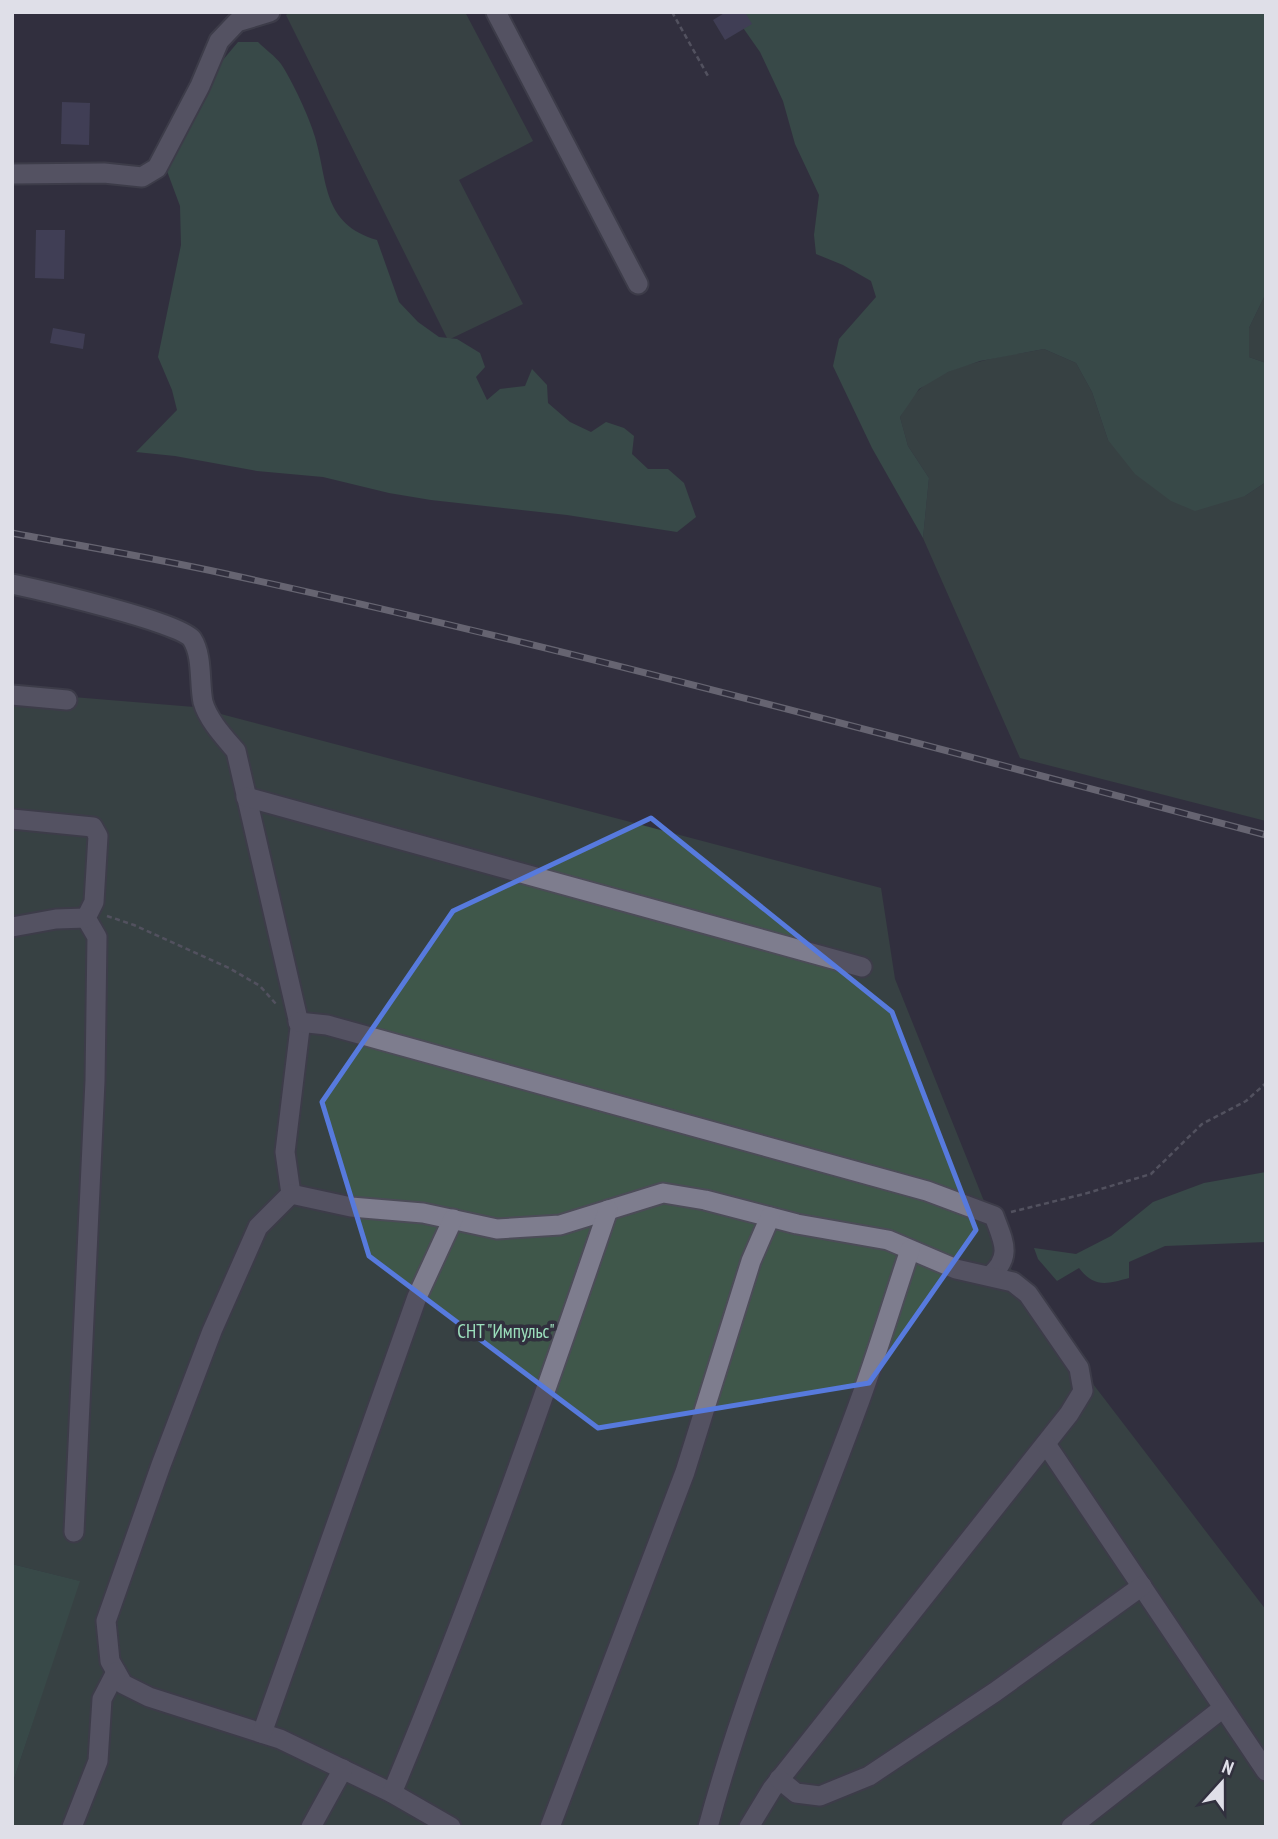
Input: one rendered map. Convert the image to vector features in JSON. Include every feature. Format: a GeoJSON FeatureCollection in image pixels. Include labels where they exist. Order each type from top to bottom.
{"type":"FeatureCollection","features":[{"type":"Feature","properties":{"kind":"street"},"geometry":{"type":"LineString","coordinates":[[12,174],[104,173],[142,177],[157,168],[200,86],[219,41],[237,22],[270,12]]}},
{"type":"Feature","properties":{"kind":"street"},"geometry":{"type":"LineString","coordinates":[[496,12],[638,284]]}},
{"type":"Feature","properties":{"kind":"street"},"geometry":{"type":"LineString","coordinates":[[12,584],[173,627],[191,638],[197,653],[204,705],[218,729],[236,751],[300,1028],[285,1152],[290,1194]]}},
{"type":"Feature","properties":{"kind":"street"},"geometry":{"type":"LineString","coordinates":[[12,695],[67,700]]}},
{"type":"Feature","properties":{"kind":"street"},"geometry":{"type":"LineString","coordinates":[[246,797],[862,967]]}},
{"type":"Feature","properties":{"kind":"street"},"geometry":{"type":"LineString","coordinates":[[12,819],[93,827],[98,836],[94,902],[86,918]]}},
{"type":"Feature","properties":{"kind":"street"},"geometry":{"type":"LineString","coordinates":[[12,927],[55,919],[86,918]]}},
{"type":"Feature","properties":{"kind":"street"},"geometry":{"type":"LineString","coordinates":[[74,1532],[95,1081],[97,937],[86,918]]}},
{"type":"Feature","properties":{"kind":"street"},"geometry":{"type":"LineString","coordinates":[[298,1022],[327,1025],[914,1187],[976,1208],[994,1216],[1005,1248],[1004,1261],[990,1276]]}},
{"type":"Feature","properties":{"kind":"street"},"geometry":{"type":"LineString","coordinates":[[290,1194],[351,1207],[423,1213],[497,1229],[560,1225],[663,1193],[705,1200],[797,1224],[888,1240],[956,1269],[1013,1282],[1028,1294],[1079,1368],[1083,1391],[1046,1444],[779,1779],[749,1827]]}},
{"type":"Feature","properties":{"kind":"street"},"geometry":{"type":"LineString","coordinates":[[290,1194],[258,1227],[212,1331],[106,1620],[110,1661],[122,1684],[149,1697],[280,1739],[392,1793],[447,1825]]}},
{"type":"Feature","properties":{"kind":"street"},"geometry":{"type":"LineString","coordinates":[[392,1793],[472,1591],[561,1348],[608,1210]]}},
{"type":"Feature","properties":{"kind":"street"},"geometry":{"type":"LineString","coordinates":[[550,1827],[685,1472],[751,1261],[770,1217]]}},
{"type":"Feature","properties":{"kind":"street"},"geometry":{"type":"LineString","coordinates":[[262,1733],[417,1297],[453,1219]]}},
{"type":"Feature","properties":{"kind":"street"},"geometry":{"type":"LineString","coordinates":[[709,1827],[719,1787],[786,1590],[857,1409],[910,1250]]}},
{"type":"Feature","properties":{"kind":"street"},"geometry":{"type":"LineString","coordinates":[[1046,1444],[1266,1771]]}},
{"type":"Feature","properties":{"kind":"street"},"geometry":{"type":"LineString","coordinates":[[779,1779],[796,1793],[820,1796],[869,1776],[995,1692],[1142,1586]]}},
{"type":"Feature","properties":{"kind":"street"},"geometry":{"type":"LineString","coordinates":[[72,1827],[98,1761],[102,1699],[116,1672]]}},
{"type":"Feature","properties":{"kind":"street"},"geometry":{"type":"LineString","coordinates":[[1071,1827],[1223,1708]]}},
{"type":"Feature","properties":{"kind":"street"},"geometry":{"type":"LineString","coordinates":[[311,1827],[343,1769]]}},
{"type":"Feature","properties":{"kind":"path"},"geometry":{"type":"LineString","coordinates":[[672,12],[708,76]]}},
{"type":"Feature","properties":{"kind":"path"},"geometry":{"type":"LineString","coordinates":[[86,918],[108,916],[134,925],[229,968],[260,986],[282,1012],[298,1022]]}},
{"type":"Feature","properties":{"kind":"path"},"geometry":{"type":"LineString","coordinates":[[994,1216],[1151,1174],[1202,1124],[1246,1101],[1266,1083]]}},
{"type":"Feature","properties":{"kind":"highlighted area"},"geometry":{"type":"Polygon","coordinates":[[[651,818],[892,1012],[976,1230],[869,1383],[598,1428],[369,1256],[322,1102],[453,911],[651,818]]]}},
{"type":"Feature","properties":{"kind":"green space"},"geometry":{"type":"Polygon","coordinates":[[[290,12],[465,12],[533,141],[459,180],[523,304],[448,340],[286,15],[290,12]]]}},
{"type":"Feature","properties":{"kind":"green space"},"geometry":{"type":"Polygon","coordinates":[[[732,12],[1266,12],[1266,293],[1249,328],[1249,357],[1266,363],[1266,482],[1245,496],[1195,511],[1171,501],[1135,474],[1108,440],[1092,392],[1076,363],[1044,349],[980,361],[948,372],[919,389],[900,417],[908,446],[929,478],[923,538],[872,448],[833,366],[839,339],[876,297],[871,281],[816,254],[814,235],[819,195],[795,144],[783,101],[760,52],[732,12]]]}},
{"type":"Feature","properties":{"kind":"green space"},"geometry":{"type":"Polygon","coordinates":[[[238,42],[258,42],[281,64],[313,129],[330,199],[337,212],[359,233],[377,240],[399,302],[418,322],[439,337],[457,339],[480,353],[485,367],[476,377],[487,400],[500,389],[525,386],[532,369],[547,385],[548,403],[570,422],[591,432],[606,422],[624,428],[634,436],[632,454],[648,469],[668,469],[684,483],[696,517],[677,532],[567,515],[431,500],[323,477],[257,471],[136,452],[177,410],[158,357],[181,245],[180,206],[167,171],[209,93],[217,67],[238,42]]]}},
{"type":"Feature","properties":{"kind":"green space"},"geometry":{"type":"Polygon","coordinates":[[[1266,293],[1266,363],[1249,357],[1249,328],[1266,293]]]}},
{"type":"Feature","properties":{"kind":"green space"},"geometry":{"type":"Polygon","coordinates":[[[1044,349],[1076,363],[1092,392],[1108,440],[1245,496],[1266,482],[1266,821],[1020,758],[923,538],[929,478],[908,446],[900,417],[919,390],[945,373],[978,362],[1044,349]]]}},
{"type":"Feature","properties":{"kind":"green space","name":"СНТ \"Импульс\""},"geometry":{"type":"Polygon","coordinates":[[[12,692],[194,707],[881,888],[895,979],[1018,1286],[1266,1610],[1266,1827],[12,1827],[12,1785],[79,1581],[12,1564],[12,692]]]}},
{"type":"Feature","properties":{"kind":"green space"},"geometry":{"type":"Polygon","coordinates":[[[1266,1172],[1266,1242],[1165,1246],[1129,1262],[1129,1278],[1107,1283],[1090,1279],[1079,1268],[1057,1281],[1038,1259],[1034,1248],[1076,1254],[1111,1236],[1153,1202],[1204,1183],[1266,1172]]]}},
{"type":"Feature","properties":{"kind":"green space"},"geometry":{"type":"Polygon","coordinates":[[[12,1564],[80,1581],[12,1785],[12,1564]]]}},
{"type":"Feature","properties":{"kind":"building"},"geometry":{"type":"Polygon","coordinates":[[[726,12],[745,12],[752,24],[725,40],[713,20],[726,12]]]}},
{"type":"Feature","properties":{"kind":"building"},"geometry":{"type":"Polygon","coordinates":[[[62,102],[90,103],[89,145],[61,144],[62,102]]]}},
{"type":"Feature","properties":{"kind":"building"},"geometry":{"type":"Polygon","coordinates":[[[36,230],[65,230],[64,279],[35,278],[36,230]]]}},
{"type":"Feature","properties":{"kind":"building"},"geometry":{"type":"Polygon","coordinates":[[[53,328],[85,334],[83,349],[50,343],[53,328]]]}},
{"type":"Feature","properties":{"kind":"railway"},"geometry":{"type":"LineString","coordinates":[[12,533],[222,573],[484,633],[746,698],[1266,835]]}}]}
